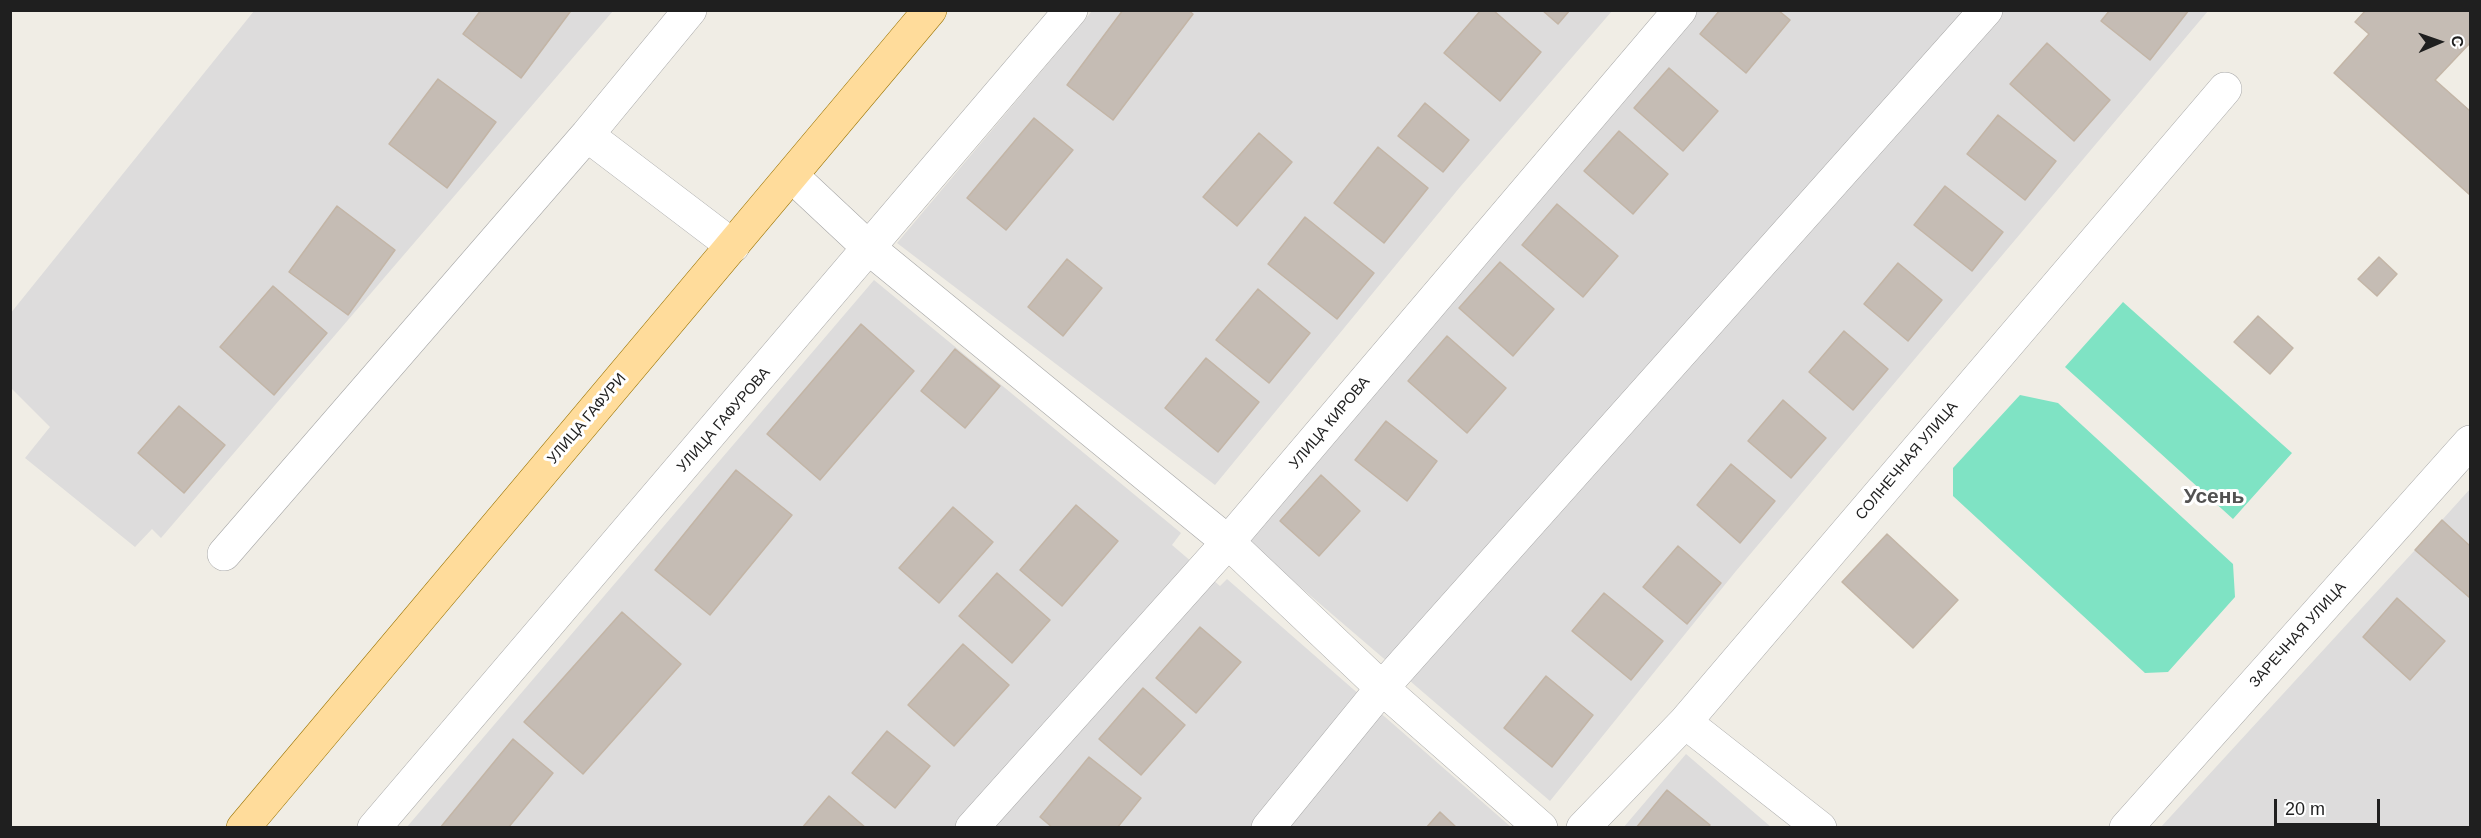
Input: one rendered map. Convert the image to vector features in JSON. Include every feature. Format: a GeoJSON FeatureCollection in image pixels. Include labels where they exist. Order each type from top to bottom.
{"type":"FeatureCollection","features":[{"type":"Feature","properties":{"kind":"main road","name":"УЛИЦА ГАФУРИ"},"geometry":{"type":"LineString","coordinates":[[243,828],[930,10]]}},
{"type":"Feature","properties":{"kind":"street"},"geometry":{"type":"LineString","coordinates":[[224,554],[587,135],[690,10]]}},
{"type":"Feature","properties":{"kind":"street","name":"УЛИЦА ГАФУРОВА"},"geometry":{"type":"LineString","coordinates":[[374,828],[870,249],[1071,10]]}},
{"type":"Feature","properties":{"kind":"street","name":"УЛИЦА КИРОВА"},"geometry":{"type":"LineString","coordinates":[[972,828],[1228,542],[1680,10]]}},
{"type":"Feature","properties":{"kind":"street"},"geometry":{"type":"LineString","coordinates":[[1268,828],[1382,688],[1986,10]]}},
{"type":"Feature","properties":{"kind":"street","name":"СОЛНЕЧНАЯ УЛИЦА"},"geometry":{"type":"LineString","coordinates":[[1583,828],[1684,722],[2225,89]]}},
{"type":"Feature","properties":{"kind":"street"},"geometry":{"type":"LineString","coordinates":[[587,135],[733,246]]}},
{"type":"Feature","properties":{"kind":"street"},"geometry":{"type":"LineString","coordinates":[[792,176],[870,249],[1228,542],[1382,688],[1541,828]]}},
{"type":"Feature","properties":{"kind":"street","name":"ЗАРЕЧНАЯ УЛИЦА"},"geometry":{"type":"LineString","coordinates":[[2126,828],[2470,442]]}},
{"type":"Feature","properties":{"kind":"street"},"geometry":{"type":"LineString","coordinates":[[1684,722],[1820,828]]}},
{"type":"Feature","properties":{"kind":"shaded area"},"geometry":{"type":"Polygon","coordinates":[[[254,11],[613,11],[161,538],[152,529],[135,547],[25,458],[50,427],[11,388],[10,314],[254,11]]]}},
{"type":"Feature","properties":{"kind":"shaded area"},"geometry":{"type":"Polygon","coordinates":[[[1092,11],[1612,11],[1460,187],[1215,485],[897,243],[1092,11]]]}},
{"type":"Feature","properties":{"kind":"shaded area"},"geometry":{"type":"Polygon","coordinates":[[[1682,11],[2208,11],[1736,571],[1550,801],[1242,537],[1682,11]]]}},
{"type":"Feature","properties":{"kind":"shaded area"},"geometry":{"type":"Polygon","coordinates":[[[874,280],[1181,533],[1172,545],[1220,586],[1227,579],[1511,827],[406,828],[874,280]]]}},
{"type":"Feature","properties":{"kind":"shaded area"},"geometry":{"type":"Polygon","coordinates":[[[2470,489],[2470,827],[2160,828],[2415,550],[2470,489]]]}},
{"type":"Feature","properties":{"kind":"shaded area"},"geometry":{"type":"Polygon","coordinates":[[[1686,754],[1771,827],[1623,828],[1686,754]]]}},
{"type":"Feature","properties":{"kind":"green space"},"geometry":{"type":"Polygon","coordinates":[[[2123,302],[2292,453],[2233,519],[2065,367],[2123,302]]]}},
{"type":"Feature","properties":{"kind":"green space"},"geometry":{"type":"Polygon","coordinates":[[[2020,395],[2058,403],[2233,564],[2235,597],[2168,672],[2145,673],[1953,496],[1953,468],[2020,395]]]}},
{"type":"Feature","properties":{"kind":"building"},"geometry":{"type":"Polygon","coordinates":[[[481,10],[567,10],[570,12],[521,78],[463,34],[481,10]]]}},
{"type":"Feature","properties":{"kind":"building"},"geometry":{"type":"Polygon","coordinates":[[[1123,10],[1188,10],[1193,14],[1113,120],[1067,85],[1123,10]]]}},
{"type":"Feature","properties":{"kind":"building"},"geometry":{"type":"Polygon","coordinates":[[[1481,10],[1493,10],[1541,52],[1500,101],[1444,53],[1481,10]]]}},
{"type":"Feature","properties":{"kind":"building"},"geometry":{"type":"Polygon","coordinates":[[[1542,10],[1570,10],[1558,24],[1542,10]]]}},
{"type":"Feature","properties":{"kind":"building"},"geometry":{"type":"Polygon","coordinates":[[[1720,10],[1778,10],[1790,20],[1746,73],[1700,34],[1720,10]]]}},
{"type":"Feature","properties":{"kind":"building"},"geometry":{"type":"Polygon","coordinates":[[[2110,10],[2189,10],[2150,60],[2101,21],[2110,10]]]}},
{"type":"Feature","properties":{"kind":"building"},"geometry":{"type":"Polygon","coordinates":[[[2366,10],[2470,10],[2470,43],[2435,80],[2470,111],[2470,195],[2334,73],[2369,34],[2355,22],[2366,10]]]}},
{"type":"Feature","properties":{"kind":"building"},"geometry":{"type":"Polygon","coordinates":[[[2047,43],[2110,100],[2074,141],[2010,84],[2047,43]]]}},
{"type":"Feature","properties":{"kind":"building"},"geometry":{"type":"Polygon","coordinates":[[[1669,68],[1718,111],[1683,151],[1634,108],[1669,68]]]}},
{"type":"Feature","properties":{"kind":"building"},"geometry":{"type":"Polygon","coordinates":[[[438,79],[496,122],[447,188],[389,144],[438,79]]]}},
{"type":"Feature","properties":{"kind":"building"},"geometry":{"type":"Polygon","coordinates":[[[1425,103],[1469,140],[1443,172],[1398,136],[1425,103]]]}},
{"type":"Feature","properties":{"kind":"building"},"geometry":{"type":"Polygon","coordinates":[[[1998,115],[2056,161],[2025,200],[1967,154],[1998,115]]]}},
{"type":"Feature","properties":{"kind":"building"},"geometry":{"type":"Polygon","coordinates":[[[1034,118],[1073,150],[1006,230],[967,198],[1034,118]]]}},
{"type":"Feature","properties":{"kind":"building"},"geometry":{"type":"Polygon","coordinates":[[[1619,131],[1668,174],[1633,214],[1584,171],[1619,131]]]}},
{"type":"Feature","properties":{"kind":"building"},"geometry":{"type":"Polygon","coordinates":[[[1259,133],[1292,162],[1237,226],[1203,197],[1259,133]]]}},
{"type":"Feature","properties":{"kind":"building"},"geometry":{"type":"Polygon","coordinates":[[[1378,147],[1428,188],[1384,243],[1334,203],[1378,147]]]}},
{"type":"Feature","properties":{"kind":"building"},"geometry":{"type":"Polygon","coordinates":[[[1945,186],[2003,232],[1972,271],[1914,225],[1945,186]]]}},
{"type":"Feature","properties":{"kind":"building"},"geometry":{"type":"Polygon","coordinates":[[[1557,204],[1618,256],[1583,297],[1522,245],[1557,204]]]}},
{"type":"Feature","properties":{"kind":"building"},"geometry":{"type":"Polygon","coordinates":[[[337,206],[395,250],[348,315],[289,272],[337,206]]]}},
{"type":"Feature","properties":{"kind":"building"},"geometry":{"type":"Polygon","coordinates":[[[1305,217],[1374,273],[1337,319],[1268,264],[1305,217]]]}},
{"type":"Feature","properties":{"kind":"building"},"geometry":{"type":"Polygon","coordinates":[[[2379,257],[2397,274],[2377,296],[2358,279],[2379,257]]]}},
{"type":"Feature","properties":{"kind":"building"},"geometry":{"type":"Polygon","coordinates":[[[1067,259],[1102,288],[1063,336],[1028,307],[1067,259]]]}},
{"type":"Feature","properties":{"kind":"building"},"geometry":{"type":"Polygon","coordinates":[[[1500,262],[1554,309],[1513,356],[1459,308],[1500,262]]]}},
{"type":"Feature","properties":{"kind":"building"},"geometry":{"type":"Polygon","coordinates":[[[1898,263],[1942,300],[1908,341],[1864,304],[1898,263]]]}},
{"type":"Feature","properties":{"kind":"building"},"geometry":{"type":"Polygon","coordinates":[[[273,286],[327,333],[274,395],[220,347],[273,286]]]}},
{"type":"Feature","properties":{"kind":"building"},"geometry":{"type":"Polygon","coordinates":[[[1258,289],[1310,333],[1269,383],[1216,340],[1258,289]]]}},
{"type":"Feature","properties":{"kind":"building"},"geometry":{"type":"Polygon","coordinates":[[[2258,316],[2293,348],[2270,374],[2234,342],[2258,316]]]}},
{"type":"Feature","properties":{"kind":"building"},"geometry":{"type":"Polygon","coordinates":[[[861,324],[914,371],[820,480],[767,434],[861,324]]]}},
{"type":"Feature","properties":{"kind":"building"},"geometry":{"type":"Polygon","coordinates":[[[1844,331],[1888,369],[1853,410],[1809,372],[1844,331]]]}},
{"type":"Feature","properties":{"kind":"building"},"geometry":{"type":"Polygon","coordinates":[[[1447,336],[1506,388],[1467,433],[1408,381],[1447,336]]]}},
{"type":"Feature","properties":{"kind":"building"},"geometry":{"type":"Polygon","coordinates":[[[955,349],[1000,386],[965,428],[921,391],[955,349]]]}},
{"type":"Feature","properties":{"kind":"building"},"geometry":{"type":"Polygon","coordinates":[[[1206,358],[1259,402],[1218,452],[1165,408],[1206,358]]]}},
{"type":"Feature","properties":{"kind":"building"},"geometry":{"type":"Polygon","coordinates":[[[1783,400],[1826,438],[1791,478],[1748,441],[1783,400]]]}},
{"type":"Feature","properties":{"kind":"building"},"geometry":{"type":"Polygon","coordinates":[[[179,406],[225,445],[184,493],[138,453],[179,406]]]}},
{"type":"Feature","properties":{"kind":"building"},"geometry":{"type":"Polygon","coordinates":[[[1386,421],[1437,461],[1407,501],[1355,460],[1386,421]]]}},
{"type":"Feature","properties":{"kind":"building"},"geometry":{"type":"Polygon","coordinates":[[[1731,464],[1775,501],[1740,543],[1697,505],[1731,464]]]}},
{"type":"Feature","properties":{"kind":"building"},"geometry":{"type":"Polygon","coordinates":[[[736,470],[792,515],[710,615],[655,570],[736,470]]]}},
{"type":"Feature","properties":{"kind":"building"},"geometry":{"type":"Polygon","coordinates":[[[1321,475],[1360,511],[1319,556],[1280,521],[1321,475]]]}},
{"type":"Feature","properties":{"kind":"building"},"geometry":{"type":"Polygon","coordinates":[[[1076,505],[1118,541],[1062,606],[1020,570],[1076,505]]]}},
{"type":"Feature","properties":{"kind":"building"},"geometry":{"type":"Polygon","coordinates":[[[953,507],[993,542],[939,603],[899,568],[953,507]]]}},
{"type":"Feature","properties":{"kind":"building"},"geometry":{"type":"Polygon","coordinates":[[[2442,520],[2470,546],[2470,598],[2415,550],[2442,520]]]}},
{"type":"Feature","properties":{"kind":"building"},"geometry":{"type":"Polygon","coordinates":[[[1887,534],[1958,600],[1913,648],[1842,582],[1887,534]]]}},
{"type":"Feature","properties":{"kind":"building"},"geometry":{"type":"Polygon","coordinates":[[[1678,546],[1721,583],[1687,624],[1643,587],[1678,546]]]}},
{"type":"Feature","properties":{"kind":"building"},"geometry":{"type":"Polygon","coordinates":[[[997,573],[1050,620],[1012,663],[959,616],[997,573]]]}},
{"type":"Feature","properties":{"kind":"building"},"geometry":{"type":"Polygon","coordinates":[[[1604,593],[1663,641],[1631,680],[1572,631],[1604,593]]]}},
{"type":"Feature","properties":{"kind":"building"},"geometry":{"type":"Polygon","coordinates":[[[2397,598],[2445,641],[2410,680],[2363,637],[2397,598]]]}},
{"type":"Feature","properties":{"kind":"building"},"geometry":{"type":"Polygon","coordinates":[[[622,612],[681,664],[583,774],[524,722],[622,612]]]}},
{"type":"Feature","properties":{"kind":"building"},"geometry":{"type":"Polygon","coordinates":[[[1200,627],[1241,662],[1196,713],[1156,678],[1200,627]]]}},
{"type":"Feature","properties":{"kind":"building"},"geometry":{"type":"Polygon","coordinates":[[[963,644],[1009,685],[954,746],[908,705],[963,644]]]}},
{"type":"Feature","properties":{"kind":"building"},"geometry":{"type":"Polygon","coordinates":[[[1546,676],[1593,715],[1552,767],[1504,728],[1546,676]]]}},
{"type":"Feature","properties":{"kind":"building"},"geometry":{"type":"Polygon","coordinates":[[[1143,688],[1185,725],[1141,775],[1099,739],[1143,688]]]}},
{"type":"Feature","properties":{"kind":"building"},"geometry":{"type":"Polygon","coordinates":[[[887,731],[930,766],[895,808],[852,773],[887,731]]]}},
{"type":"Feature","properties":{"kind":"building"},"geometry":{"type":"Polygon","coordinates":[[[513,739],[553,773],[508,828],[440,828],[513,739]]]}},
{"type":"Feature","properties":{"kind":"building"},"geometry":{"type":"Polygon","coordinates":[[[1089,757],[1141,798],[1117,828],[1053,828],[1040,817],[1089,757]]]}},
{"type":"Feature","properties":{"kind":"building"},"geometry":{"type":"Polygon","coordinates":[[[1667,790],[1710,825],[1707,828],[1636,828],[1667,790]]]}},
{"type":"Feature","properties":{"kind":"building"},"geometry":{"type":"Polygon","coordinates":[[[829,796],[866,828],[802,828],[829,796]]]}},
{"type":"Feature","properties":{"kind":"building"},"geometry":{"type":"Polygon","coordinates":[[[1440,812],[1457,828],[1426,828],[1440,812]]]}},
{"type":"Feature","properties":{"kind":"district","name":"Усень"},"geometry":{"type":"Point","coordinates":[2214,497]}}]}
